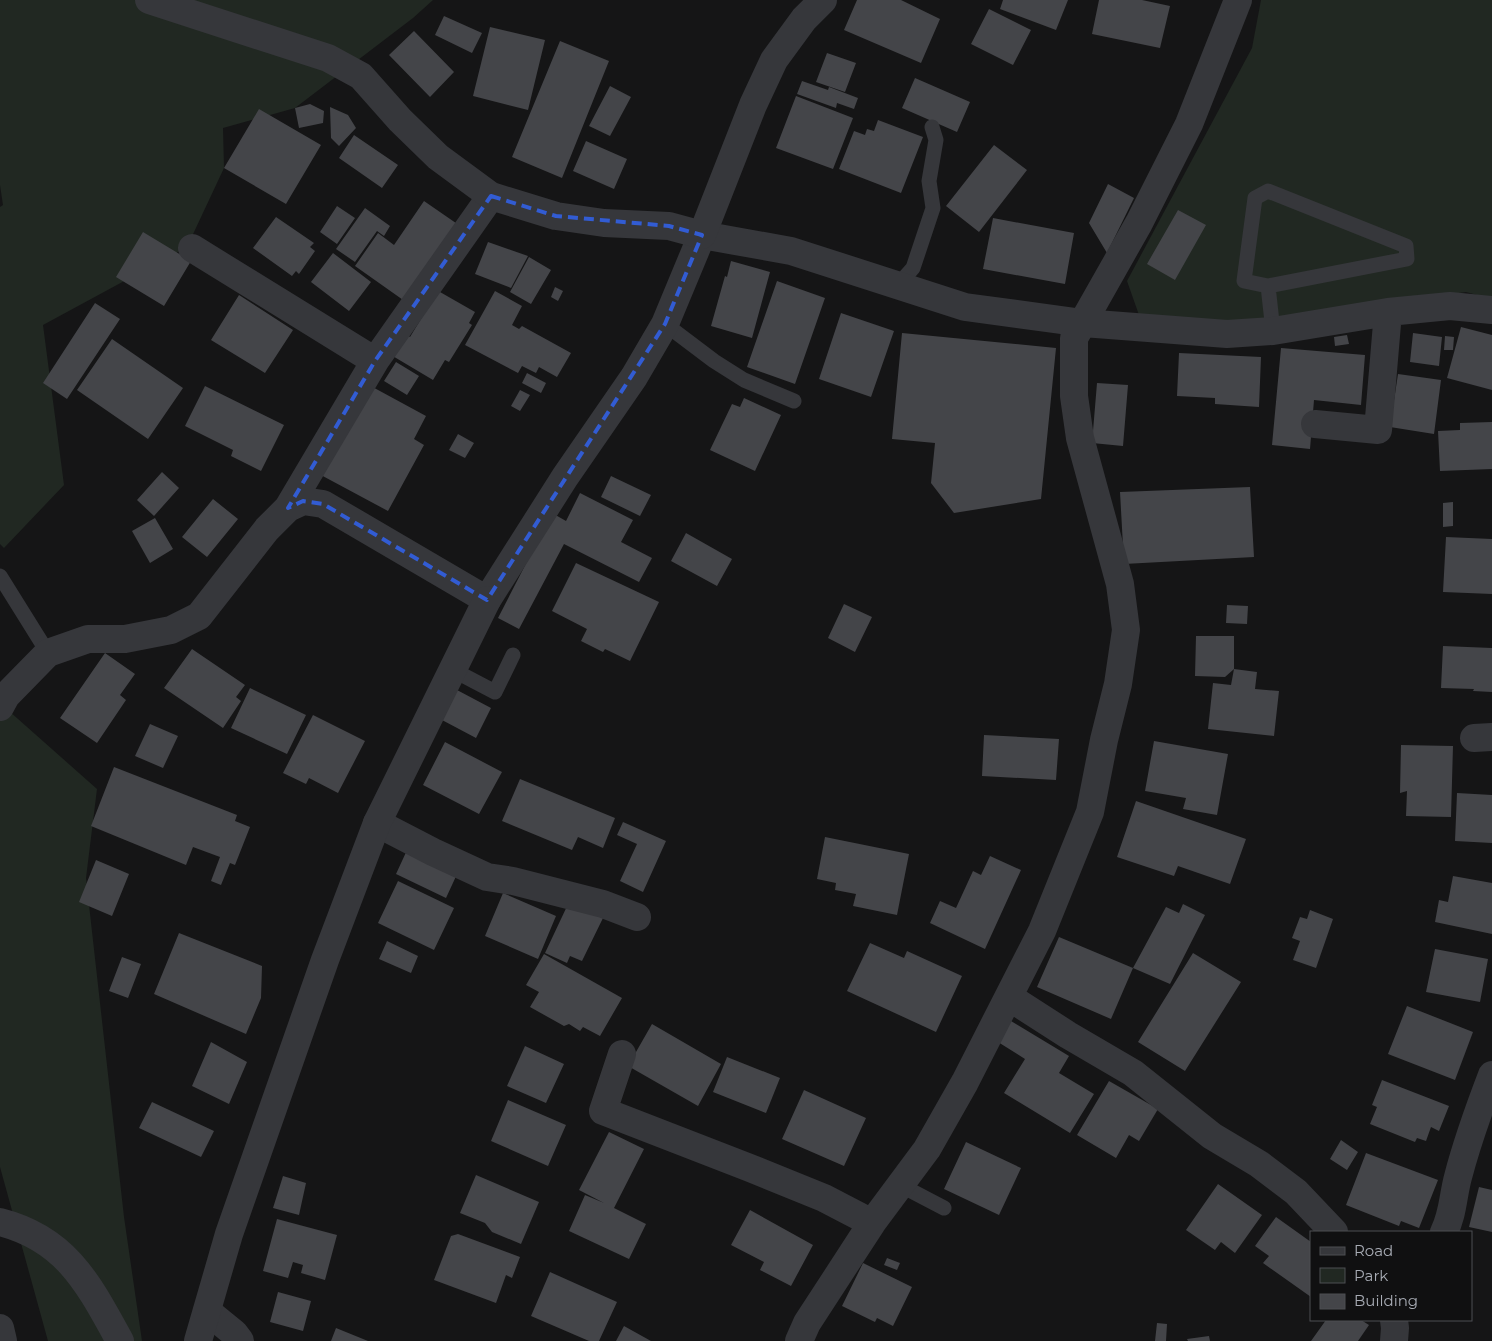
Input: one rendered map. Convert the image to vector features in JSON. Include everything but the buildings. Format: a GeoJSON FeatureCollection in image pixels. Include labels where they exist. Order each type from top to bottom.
{"type":"FeatureCollection","features":[{"type":"Feature","properties":{"kind":"street"},"geometry":{"type":"LineString","coordinates":[[149,0],[328,58],[361,76],[400,120],[438,157],[491,196],[556,216],[604,223],[669,226],[791,251],[965,307],[1083,322],[1227,334],[1273,331],[1388,312],[1450,306],[1492,310]]}},
{"type":"Feature","properties":{"kind":"street"},"geometry":{"type":"LineString","coordinates":[[198,1341],[229,1234],[299,1032],[377,823],[487,600],[565,477],[634,377],[665,324],[753,105],[774,60],[804,19],[823,0]]}},
{"type":"Feature","properties":{"kind":"street"},"geometry":{"type":"LineString","coordinates":[[799,1341],[807,1323],[872,1223],[928,1148],[965,1082],[1042,931],[1090,812],[1104,740],[1118,684],[1126,630],[1120,584],[1080,438],[1075,405],[1074,338],[1139,223],[1189,124],[1238,0]]}},
{"type":"Feature","properties":{"kind":"street"},"geometry":{"type":"LineString","coordinates":[[0,707],[6,696],[48,653],[88,640],[126,638],[171,630],[199,616],[266,529],[288,508],[376,361],[491,196]]}},
{"type":"Feature","properties":{"kind":"street"},"geometry":{"type":"LineString","coordinates":[[192,248],[376,361]]}},
{"type":"Feature","properties":{"kind":"street"},"geometry":{"type":"LineString","coordinates":[[1315,424],[1378,430],[1388,312]]}},
{"type":"Feature","properties":{"kind":"street"},"geometry":{"type":"LineString","coordinates":[[288,508],[303,501],[323,504],[487,600]]}},
{"type":"Feature","properties":{"kind":"street"},"geometry":{"type":"LineString","coordinates":[[377,823],[487,877],[603,904],[637,917]]}},
{"type":"Feature","properties":{"kind":"street"},"geometry":{"type":"LineString","coordinates":[[1009,997],[1068,1035],[1133,1073],[1212,1136],[1259,1164],[1296,1192],[1333,1231]]}},
{"type":"Feature","properties":{"kind":"street"},"geometry":{"type":"LineString","coordinates":[[622,1054],[604,1111],[769,1175],[824,1198],[872,1223]]}},
{"type":"Feature","properties":{"kind":"street"},"geometry":{"type":"LineString","coordinates":[[1444,1231],[1471,1130],[1492,1075]]}},
{"type":"Feature","properties":{"kind":"street"},"geometry":{"type":"LineString","coordinates":[[0,1222],[38,1236],[50,1244],[74,1266],[101,1306],[120,1341]]}},
{"type":"Feature","properties":{"kind":"street"},"geometry":{"type":"LineString","coordinates":[[207,1311],[234,1333],[240,1341]]}},
{"type":"Feature","properties":{"kind":"street"},"geometry":{"type":"LineString","coordinates":[[1394,1321],[1396,1328],[1394,1341]]}},
{"type":"Feature","properties":{"kind":"street"},"geometry":{"type":"LineString","coordinates":[[0,1328],[3,1341]]}},
{"type":"Feature","properties":{"kind":"lane"},"geometry":{"type":"LineString","coordinates":[[897,286],[913,268],[933,208],[929,181],[936,140],[932,127]]}},
{"type":"Feature","properties":{"kind":"lane"},"geometry":{"type":"LineString","coordinates":[[1268,192],[1406,246],[1406,259],[1268,286],[1244,281],[1255,198],[1268,192]]}},
{"type":"Feature","properties":{"kind":"lane"},"geometry":{"type":"LineString","coordinates":[[1268,286],[1273,331]]}},
{"type":"Feature","properties":{"kind":"lane"},"geometry":{"type":"LineString","coordinates":[[665,324],[714,361],[744,380],[794,401]]}},
{"type":"Feature","properties":{"kind":"lane"},"geometry":{"type":"LineString","coordinates":[[0,576],[48,653]]}},
{"type":"Feature","properties":{"kind":"lane"},"geometry":{"type":"LineString","coordinates":[[453,670],[496,692],[513,655]]}},
{"type":"Feature","properties":{"kind":"lane"},"geometry":{"type":"LineString","coordinates":[[900,1185],[944,1208]]}},
{"type":"Feature","properties":{"kind":"highlighted area"},"geometry":{"type":"Polygon","coordinates":[[[491,196],[556,216],[669,226],[702,235],[665,324],[487,600],[323,504],[303,501],[288,508],[375,361],[491,196]]]}},
{"type":"Feature","properties":{"kind":"green space"},"geometry":{"type":"Polygon","coordinates":[[[0,0],[433,0],[413,18],[295,108],[223,128],[224,168],[187,247],[43,325],[64,485],[4,548],[0,544],[0,207],[3,205],[0,185],[0,0]]]}},
{"type":"Feature","properties":{"kind":"green space"},"geometry":{"type":"Polygon","coordinates":[[[1261,0],[1492,0],[1492,299],[1466,292],[1251,323],[1139,315],[1127,281],[1252,48],[1261,0]]]}},
{"type":"Feature","properties":{"kind":"green space"},"geometry":{"type":"Polygon","coordinates":[[[0,703],[97,789],[86,878],[124,1217],[142,1341],[48,1341],[0,1167],[0,703]]]}}]}
